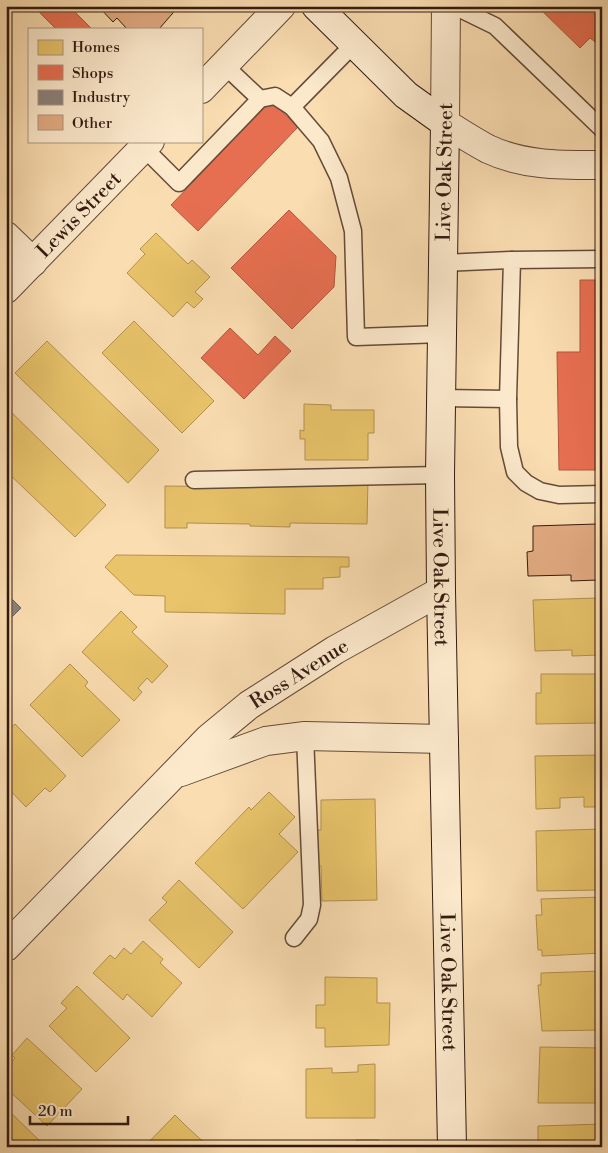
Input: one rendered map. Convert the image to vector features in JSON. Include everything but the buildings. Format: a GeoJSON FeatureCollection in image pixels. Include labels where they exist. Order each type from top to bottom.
{"type":"FeatureCollection","features":[{"type":"Feature","properties":{"kind":"street"},"geometry":{"type":"LineString","coordinates":[[202,88],[281,6]]}},
{"type":"Feature","properties":{"kind":"street"},"geometry":{"type":"LineString","coordinates":[[316,6],[406,95],[444,123],[488,149],[528,161],[559,166],[602,165]]}},
{"type":"Feature","properties":{"kind":"street","name":"Live Oak Street"},"geometry":{"type":"LineString","coordinates":[[446,6],[440,475],[452,1147]]}},
{"type":"Feature","properties":{"kind":"street","name":"Lewis Street"},"geometry":{"type":"LineString","coordinates":[[6,289],[147,144]]}},
{"type":"Feature","properties":{"kind":"street"},"geometry":{"type":"LineString","coordinates":[[6,236],[33,262]]}},
{"type":"Feature","properties":{"kind":"street","name":"Ross Avenue"},"geometry":{"type":"LineString","coordinates":[[6,947],[209,738],[249,705],[335,650],[441,591]]}},
{"type":"Feature","properties":{"kind":"street","name":"Ross Avenue"},"geometry":{"type":"LineString","coordinates":[[173,775],[266,741],[305,736],[444,739]]}},
{"type":"Feature","properties":{"kind":"lane"},"geometry":{"type":"LineString","coordinates":[[454,6],[495,26],[602,129]]}},
{"type":"Feature","properties":{"kind":"lane"},"geometry":{"type":"LineString","coordinates":[[292,107],[354,44]]}},
{"type":"Feature","properties":{"kind":"lane"},"geometry":{"type":"LineString","coordinates":[[224,65],[260,99]]}},
{"type":"Feature","properties":{"kind":"lane"},"geometry":{"type":"LineString","coordinates":[[147,144],[179,183],[260,99],[275,96],[292,107],[321,141],[339,178],[354,231],[356,337],[442,334]]}},
{"type":"Feature","properties":{"kind":"lane"},"geometry":{"type":"LineString","coordinates":[[443,263],[512,260],[602,260]]}},
{"type":"Feature","properties":{"kind":"lane"},"geometry":{"type":"LineString","coordinates":[[512,260],[508,399],[509,447],[516,472],[526,483],[540,491],[559,495],[602,494]]}},
{"type":"Feature","properties":{"kind":"lane"},"geometry":{"type":"LineString","coordinates":[[441,398],[508,399]]}},
{"type":"Feature","properties":{"kind":"lane"},"geometry":{"type":"LineString","coordinates":[[194,480],[440,475]]}},
{"type":"Feature","properties":{"kind":"lane"},"geometry":{"type":"LineString","coordinates":[[294,938],[309,920],[312,905],[305,736]]}}]}
